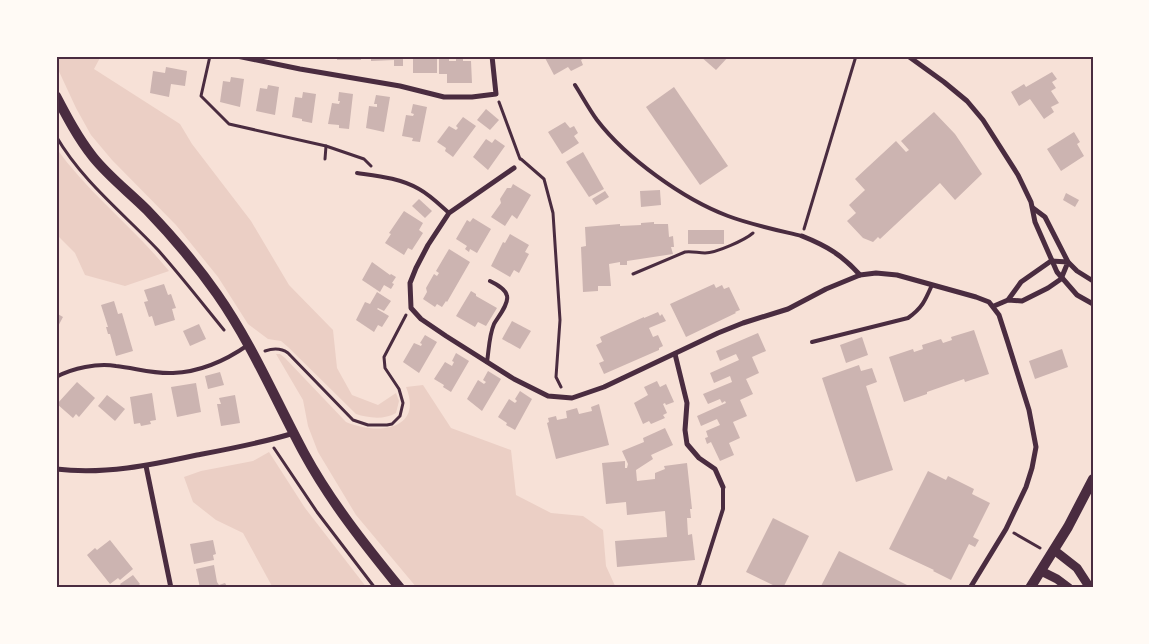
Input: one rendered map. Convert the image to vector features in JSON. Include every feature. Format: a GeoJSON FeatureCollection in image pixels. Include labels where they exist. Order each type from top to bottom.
{"type":"FeatureCollection","features":[{"type":"Feature","properties":{"kind":"main road"},"geometry":{"type":"LineString","coordinates":[[56,96],[92,155],[112,178],[147,211],[188,255],[222,302],[249,345],[325,489],[356,533],[400,588]]}},
{"type":"Feature","properties":{"kind":"main road"},"geometry":{"type":"LineString","coordinates":[[1030,588],[1054,550],[1093,479]]}},
{"type":"Feature","properties":{"kind":"street"},"geometry":{"type":"LineString","coordinates":[[237,56],[400,86],[444,97],[472,97],[496,94],[492,56]]}},
{"type":"Feature","properties":{"kind":"street"},"geometry":{"type":"LineString","coordinates":[[908,56],[967,101],[983,120],[1018,175],[1033,208],[1034,222],[1051,261],[1061,278],[1077,295],[1093,304]]}},
{"type":"Feature","properties":{"kind":"street"},"geometry":{"type":"LineString","coordinates":[[514,168],[450,213],[428,245],[410,283],[411,308],[421,319],[487,362],[514,379],[548,396],[572,398],[604,387],[742,323],[788,309],[826,289],[860,275],[876,273],[897,275],[976,297],[994,306],[1001,322],[1029,410],[1036,447],[1026,487],[1006,529],[970,588]]}},
{"type":"Feature","properties":{"kind":"street"},"geometry":{"type":"LineString","coordinates":[[1033,208],[1045,217],[1068,262],[1077,272],[1093,280]]}},
{"type":"Feature","properties":{"kind":"street"},"geometry":{"type":"LineString","coordinates":[[802,236],[837,252],[860,275]]}},
{"type":"Feature","properties":{"kind":"street"},"geometry":{"type":"LineString","coordinates":[[1008,300],[1021,282],[1051,261],[1068,262]]}},
{"type":"Feature","properties":{"kind":"street"},"geometry":{"type":"LineString","coordinates":[[994,306],[1008,300],[1022,301],[1039,293],[1061,278],[1068,262]]}},
{"type":"Feature","properties":{"kind":"street"},"geometry":{"type":"LineString","coordinates":[[675,354],[687,403],[685,430],[687,444],[699,458],[715,469],[723,486]]}},
{"type":"Feature","properties":{"kind":"street"},"geometry":{"type":"LineString","coordinates":[[56,469],[96,471],[146,466],[270,441],[294,433]]}},
{"type":"Feature","properties":{"kind":"street"},"geometry":{"type":"LineString","coordinates":[[146,466],[171,588]]}},
{"type":"Feature","properties":{"kind":"street"},"geometry":{"type":"LineString","coordinates":[[1054,550],[1077,568],[1090,588]]}},
{"type":"Feature","properties":{"kind":"street"},"geometry":{"type":"LineString","coordinates":[[1041,571],[1069,588]]}},
{"type":"Feature","properties":{"kind":"lane"},"geometry":{"type":"LineString","coordinates":[[575,84],[598,120],[616,141],[671,186],[727,216],[802,236]]}},
{"type":"Feature","properties":{"kind":"lane"},"geometry":{"type":"LineString","coordinates":[[358,173],[382,176],[417,187],[450,213]]}},
{"type":"Feature","properties":{"kind":"lane"},"geometry":{"type":"LineString","coordinates":[[487,362],[490,336],[508,296],[504,290],[490,280]]}},
{"type":"Feature","properties":{"kind":"lane"},"geometry":{"type":"LineString","coordinates":[[812,342],[908,318],[920,310],[932,285]]}},
{"type":"Feature","properties":{"kind":"lane"},"geometry":{"type":"LineString","coordinates":[[56,377],[79,369],[105,365],[154,372],[173,373],[191,371],[217,363],[249,345]]}},
{"type":"Feature","properties":{"kind":"lane"},"geometry":{"type":"LineString","coordinates":[[698,588],[723,509],[723,486]]}},
{"type":"Feature","properties":{"kind":"path"},"geometry":{"type":"LineString","coordinates":[[210,56],[201,96],[229,124],[326,146],[364,159],[382,176]]}},
{"type":"Feature","properties":{"kind":"path"},"geometry":{"type":"LineString","coordinates":[[802,236],[856,56]]}},
{"type":"Feature","properties":{"kind":"path"},"geometry":{"type":"LineString","coordinates":[[496,94],[520,158],[544,179],[553,213],[560,320],[556,377],[565,397]]}},
{"type":"Feature","properties":{"kind":"path"},"geometry":{"type":"LineString","coordinates":[[56,136],[76,165],[113,206],[158,250],[228,336]]}},
{"type":"Feature","properties":{"kind":"path"},"geometry":{"type":"LineString","coordinates":[[325,159],[326,146]]}},
{"type":"Feature","properties":{"kind":"path"},"geometry":{"type":"LineString","coordinates":[[514,168],[520,158]]}},
{"type":"Feature","properties":{"kind":"path"},"geometry":{"type":"LineString","coordinates":[[633,274],[685,252],[706,254],[725,247],[749,236],[759,225]]}},
{"type":"Feature","properties":{"kind":"path"},"geometry":{"type":"LineString","coordinates":[[255,356],[273,349],[283,350],[353,420],[368,425],[392,424],[400,416],[403,403],[399,390],[385,368],[384,357],[411,308]]}},
{"type":"Feature","properties":{"kind":"path"},"geometry":{"type":"LineString","coordinates":[[270,441],[312,506],[375,588]]}},
{"type":"Feature","properties":{"kind":"path"},"geometry":{"type":"LineString","coordinates":[[1006,529],[1040,548]]}},
{"type":"Feature","properties":{"kind":"shaded area"},"geometry":{"type":"Polygon","coordinates":[[[56,56],[101,56],[94,69],[180,124],[192,144],[251,221],[289,285],[333,330],[337,368],[352,395],[378,405],[396,393],[399,401],[396,413],[376,418],[356,414],[281,341],[268,339],[248,324],[218,277],[176,225],[112,160],[91,135],[56,65],[56,56]]]}},
{"type":"Feature","properties":{"kind":"shaded area"},"geometry":{"type":"Polygon","coordinates":[[[56,148],[83,181],[169,271],[125,286],[85,275],[75,253],[56,234],[56,148]]]}},
{"type":"Feature","properties":{"kind":"shaded area"},"geometry":{"type":"Polygon","coordinates":[[[276,354],[280,354],[285,358],[346,422],[358,426],[383,428],[394,426],[403,421],[408,413],[410,402],[406,387],[423,385],[451,428],[511,450],[516,495],[551,513],[583,516],[603,530],[606,566],[616,588],[417,588],[356,515],[318,452],[308,426],[303,400],[276,354]]]}},
{"type":"Feature","properties":{"kind":"shaded area"},"geometry":{"type":"Polygon","coordinates":[[[269,452],[305,508],[367,588],[273,588],[243,533],[216,520],[193,502],[184,477],[201,471],[253,461],[269,452]]]}},
{"type":"Feature","properties":{"kind":"building"},"geometry":{"type":"Polygon","coordinates":[[[337,56],[361,56],[361,60],[337,60],[337,56]]]}},
{"type":"Feature","properties":{"kind":"building"},"geometry":{"type":"Polygon","coordinates":[[[371,56],[403,56],[403,66],[394,66],[394,60],[371,61],[371,56]]]}},
{"type":"Feature","properties":{"kind":"building"},"geometry":{"type":"Polygon","coordinates":[[[413,56],[437,56],[437,73],[413,73],[413,56]]]}},
{"type":"Feature","properties":{"kind":"building"},"geometry":{"type":"Polygon","coordinates":[[[439,56],[449,56],[449,61],[456,61],[456,57],[463,57],[463,61],[471,61],[472,83],[447,83],[447,74],[439,74],[439,56]]]}},
{"type":"Feature","properties":{"kind":"building"},"geometry":{"type":"Polygon","coordinates":[[[544,56],[588,56],[581,60],[583,65],[571,71],[568,67],[554,75],[544,56]]]}},
{"type":"Feature","properties":{"kind":"building"},"geometry":{"type":"Polygon","coordinates":[[[700,56],[729,56],[716,70],[700,56]]]}},
{"type":"Feature","properties":{"kind":"building"},"geometry":{"type":"Polygon","coordinates":[[[166,67],[187,71],[185,86],[171,84],[169,97],[150,93],[153,71],[165,73],[166,67]]]}},
{"type":"Feature","properties":{"kind":"building"},"geometry":{"type":"Polygon","coordinates":[[[1052,72],[1057,79],[1052,82],[1056,88],[1051,91],[1059,103],[1051,107],[1054,112],[1044,119],[1030,99],[1019,106],[1011,92],[1024,84],[1026,87],[1052,72]]]}},
{"type":"Feature","properties":{"kind":"building"},"geometry":{"type":"Polygon","coordinates":[[[231,77],[244,79],[240,107],[220,102],[223,81],[230,82],[231,77]]]}},
{"type":"Feature","properties":{"kind":"building"},"geometry":{"type":"Polygon","coordinates":[[[268,85],[279,87],[275,115],[256,111],[260,88],[267,89],[268,85]]]}},
{"type":"Feature","properties":{"kind":"building"},"geometry":{"type":"Polygon","coordinates":[[[674,87],[728,166],[700,185],[646,107],[674,87]]]}},
{"type":"Feature","properties":{"kind":"building"},"geometry":{"type":"Polygon","coordinates":[[[303,92],[316,94],[312,123],[292,117],[295,97],[302,98],[303,92]]]}},
{"type":"Feature","properties":{"kind":"building"},"geometry":{"type":"Polygon","coordinates":[[[339,92],[353,94],[349,129],[339,128],[339,125],[328,124],[332,103],[339,104],[339,92]]]}},
{"type":"Feature","properties":{"kind":"building"},"geometry":{"type":"Polygon","coordinates":[[[376,95],[390,97],[384,132],[366,128],[369,106],[377,107],[377,104],[374,104],[376,95]]]}},
{"type":"Feature","properties":{"kind":"building"},"geometry":{"type":"Polygon","coordinates":[[[413,104],[427,107],[420,142],[412,141],[413,138],[402,136],[406,115],[413,116],[414,114],[411,113],[413,104]]]}},
{"type":"Feature","properties":{"kind":"building"},"geometry":{"type":"Polygon","coordinates":[[[486,109],[499,120],[490,130],[477,120],[486,109]]]}},
{"type":"Feature","properties":{"kind":"building"},"geometry":{"type":"Polygon","coordinates":[[[934,112],[955,134],[982,174],[955,200],[940,183],[880,239],[878,237],[873,242],[863,238],[847,221],[856,213],[849,205],[865,190],[855,179],[896,141],[906,152],[909,150],[901,141],[934,112]]]}},
{"type":"Feature","properties":{"kind":"building"},"geometry":{"type":"Polygon","coordinates":[[[463,117],[476,126],[453,157],[445,151],[446,148],[437,142],[449,126],[456,130],[458,128],[456,126],[463,117]]]}},
{"type":"Feature","properties":{"kind":"building"},"geometry":{"type":"Polygon","coordinates":[[[565,122],[570,128],[574,126],[578,133],[574,136],[579,143],[562,154],[548,132],[565,122]]]}},
{"type":"Feature","properties":{"kind":"building"},"geometry":{"type":"Polygon","coordinates":[[[1074,132],[1080,142],[1077,144],[1084,156],[1061,171],[1047,149],[1074,132]]]}},
{"type":"Feature","properties":{"kind":"building"},"geometry":{"type":"Polygon","coordinates":[[[486,139],[492,143],[495,139],[505,146],[488,170],[473,157],[486,139]]]}},
{"type":"Feature","properties":{"kind":"building"},"geometry":{"type":"Polygon","coordinates":[[[583,152],[604,189],[589,197],[566,162],[583,152]]]}},
{"type":"Feature","properties":{"kind":"building"},"geometry":{"type":"Polygon","coordinates":[[[513,184],[531,195],[517,219],[512,215],[505,226],[491,217],[501,203],[500,199],[507,188],[511,188],[513,184]]]}},
{"type":"Feature","properties":{"kind":"building"},"geometry":{"type":"Polygon","coordinates":[[[660,190],[661,205],[641,207],[640,191],[660,190]]]}},
{"type":"Feature","properties":{"kind":"building"},"geometry":{"type":"Polygon","coordinates":[[[605,191],[609,197],[596,205],[592,199],[605,191]]]}},
{"type":"Feature","properties":{"kind":"building"},"geometry":{"type":"Polygon","coordinates":[[[1066,193],[1079,200],[1075,207],[1063,200],[1066,193]]]}},
{"type":"Feature","properties":{"kind":"building"},"geometry":{"type":"Polygon","coordinates":[[[419,199],[432,211],[425,218],[412,206],[419,199]]]}},
{"type":"Feature","properties":{"kind":"building"},"geometry":{"type":"Polygon","coordinates":[[[404,211],[423,223],[419,230],[423,233],[412,250],[408,248],[404,255],[385,243],[391,234],[389,233],[404,211]]]}},
{"type":"Feature","properties":{"kind":"building"},"geometry":{"type":"Polygon","coordinates":[[[473,218],[491,229],[477,253],[470,249],[469,252],[465,249],[467,246],[456,239],[467,220],[470,222],[473,218]]]}},
{"type":"Feature","properties":{"kind":"building"},"geometry":{"type":"Polygon","coordinates":[[[654,222],[654,224],[668,224],[669,237],[673,236],[674,247],[671,247],[673,254],[627,261],[627,265],[620,265],[620,262],[609,264],[611,286],[598,286],[598,291],[583,292],[581,247],[586,246],[585,227],[620,224],[620,226],[641,225],[641,223],[654,222]]]}},
{"type":"Feature","properties":{"kind":"building"},"geometry":{"type":"Polygon","coordinates":[[[688,230],[724,230],[724,244],[688,244],[688,230]]]}},
{"type":"Feature","properties":{"kind":"building"},"geometry":{"type":"Polygon","coordinates":[[[510,234],[529,245],[525,252],[529,254],[519,273],[514,270],[510,277],[491,266],[503,242],[505,243],[510,234]]]}},
{"type":"Feature","properties":{"kind":"building"},"geometry":{"type":"Polygon","coordinates":[[[449,249],[470,262],[447,302],[442,307],[437,304],[435,307],[423,299],[427,292],[426,288],[434,274],[437,276],[439,273],[436,271],[449,249]]]}},
{"type":"Feature","properties":{"kind":"building"},"geometry":{"type":"Polygon","coordinates":[[[372,262],[396,277],[391,289],[384,285],[380,292],[362,280],[372,262]]]}},
{"type":"Feature","properties":{"kind":"building"},"geometry":{"type":"Polygon","coordinates":[[[164,284],[168,295],[171,294],[176,308],[172,309],[175,320],[155,326],[152,316],[149,317],[144,302],[148,301],[144,290],[164,284]]]}},
{"type":"Feature","properties":{"kind":"building"},"geometry":{"type":"Polygon","coordinates":[[[714,284],[716,288],[722,285],[724,289],[729,287],[740,310],[686,337],[670,304],[714,284]]]}},
{"type":"Feature","properties":{"kind":"building"},"geometry":{"type":"Polygon","coordinates":[[[471,291],[497,308],[486,326],[478,322],[475,327],[456,316],[471,291]]]}},
{"type":"Feature","properties":{"kind":"building"},"geometry":{"type":"Polygon","coordinates":[[[377,292],[391,301],[384,311],[377,309],[389,316],[382,327],[378,325],[374,332],[356,320],[365,302],[370,304],[377,292]]]}},
{"type":"Feature","properties":{"kind":"building"},"geometry":{"type":"Polygon","coordinates":[[[114,301],[118,314],[122,313],[133,351],[116,356],[101,305],[114,301]]]}},
{"type":"Feature","properties":{"kind":"building"},"geometry":{"type":"Polygon","coordinates":[[[658,312],[660,316],[662,314],[666,321],[649,328],[653,337],[658,335],[663,346],[659,350],[604,374],[599,363],[604,361],[596,345],[602,342],[600,337],[658,312]]]}},
{"type":"Feature","properties":{"kind":"building"},"geometry":{"type":"Polygon","coordinates":[[[56,313],[63,317],[56,330],[56,313]]]}},
{"type":"Feature","properties":{"kind":"building"},"geometry":{"type":"Polygon","coordinates":[[[512,321],[531,331],[520,349],[502,339],[512,321]]]}},
{"type":"Feature","properties":{"kind":"building"},"geometry":{"type":"Polygon","coordinates":[[[199,324],[206,339],[190,346],[183,331],[199,324]]]}},
{"type":"Feature","properties":{"kind":"building"},"geometry":{"type":"Polygon","coordinates":[[[974,330],[989,374],[965,382],[964,379],[904,402],[889,357],[913,349],[914,352],[923,349],[922,345],[941,339],[943,343],[952,340],[951,337],[974,330]]]}},
{"type":"Feature","properties":{"kind":"building"},"geometry":{"type":"Polygon","coordinates":[[[758,333],[766,351],[752,357],[759,373],[746,379],[753,394],[740,400],[747,416],[733,422],[740,438],[729,443],[734,455],[720,461],[711,442],[707,444],[705,438],[708,437],[706,431],[720,425],[717,419],[701,426],[697,416],[726,403],[725,401],[722,403],[720,399],[708,404],[703,394],[732,382],[730,376],[714,383],[710,373],[739,360],[736,354],[720,361],[716,351],[758,333]]]}},
{"type":"Feature","properties":{"kind":"building"},"geometry":{"type":"Polygon","coordinates":[[[425,335],[437,342],[419,373],[403,362],[414,343],[421,346],[422,344],[420,343],[425,335]]]}},
{"type":"Feature","properties":{"kind":"building"},"geometry":{"type":"Polygon","coordinates":[[[862,337],[868,355],[846,363],[840,345],[862,337]]]}},
{"type":"Feature","properties":{"kind":"building"},"geometry":{"type":"Polygon","coordinates":[[[1062,349],[1068,367],[1035,379],[1029,361],[1062,349]]]}},
{"type":"Feature","properties":{"kind":"building"},"geometry":{"type":"Polygon","coordinates":[[[456,353],[469,361],[451,392],[434,379],[445,362],[452,366],[456,353]]]}},
{"type":"Feature","properties":{"kind":"building"},"geometry":{"type":"Polygon","coordinates":[[[859,365],[861,371],[872,368],[877,382],[866,386],[893,470],[856,482],[822,378],[859,365]]]}},
{"type":"Feature","properties":{"kind":"building"},"geometry":{"type":"Polygon","coordinates":[[[488,371],[501,379],[482,411],[467,399],[478,380],[484,384],[486,382],[483,380],[488,371]]]}},
{"type":"Feature","properties":{"kind":"building"},"geometry":{"type":"Polygon","coordinates":[[[220,372],[224,385],[208,389],[205,376],[220,372]]]}},
{"type":"Feature","properties":{"kind":"building"},"geometry":{"type":"Polygon","coordinates":[[[657,381],[660,387],[666,384],[674,402],[666,405],[665,403],[663,404],[667,413],[663,415],[665,418],[651,424],[649,421],[643,424],[634,403],[648,395],[644,387],[657,381]]]}},
{"type":"Feature","properties":{"kind":"building"},"geometry":{"type":"Polygon","coordinates":[[[77,382],[95,398],[79,417],[76,414],[73,418],[57,404],[77,382]]]}},
{"type":"Feature","properties":{"kind":"building"},"geometry":{"type":"Polygon","coordinates":[[[196,383],[201,412],[177,417],[171,387],[196,383]]]}},
{"type":"Feature","properties":{"kind":"building"},"geometry":{"type":"Polygon","coordinates":[[[520,391],[532,399],[515,430],[498,417],[509,399],[515,403],[517,401],[515,399],[520,391]]]}},
{"type":"Feature","properties":{"kind":"building"},"geometry":{"type":"Polygon","coordinates":[[[152,393],[156,420],[150,421],[151,424],[141,426],[140,423],[134,424],[130,397],[152,393]]]}},
{"type":"Feature","properties":{"kind":"building"},"geometry":{"type":"Polygon","coordinates":[[[107,395],[125,409],[115,421],[98,406],[107,395]]]}},
{"type":"Feature","properties":{"kind":"building"},"geometry":{"type":"Polygon","coordinates":[[[235,395],[240,423],[221,426],[217,404],[221,404],[219,398],[235,395]]]}},
{"type":"Feature","properties":{"kind":"building"},"geometry":{"type":"Polygon","coordinates":[[[599,404],[609,445],[556,459],[547,423],[549,422],[548,418],[556,416],[557,420],[567,418],[566,411],[577,408],[579,414],[592,411],[591,407],[599,404]]]}},
{"type":"Feature","properties":{"kind":"building"},"geometry":{"type":"Polygon","coordinates":[[[665,428],[673,445],[651,455],[653,459],[636,470],[637,481],[655,479],[655,473],[665,469],[664,466],[687,463],[692,509],[690,509],[691,518],[687,518],[688,535],[692,534],[695,560],[617,567],[615,541],[667,537],[665,511],[627,515],[626,502],[606,504],[602,463],[625,461],[625,468],[627,468],[628,464],[622,451],[644,442],[643,438],[665,428]]]}},
{"type":"Feature","properties":{"kind":"building"},"geometry":{"type":"Polygon","coordinates":[[[928,471],[946,480],[948,476],[974,489],[972,494],[990,503],[973,537],[979,540],[975,547],[969,544],[951,580],[889,549],[928,471]]]}},
{"type":"Feature","properties":{"kind":"building"},"geometry":{"type":"Polygon","coordinates":[[[773,518],[809,536],[783,588],[779,588],[746,572],[773,518]]]}},
{"type":"Feature","properties":{"kind":"building"},"geometry":{"type":"Polygon","coordinates":[[[110,540],[133,569],[120,580],[118,578],[110,584],[87,555],[110,540]]]}},
{"type":"Feature","properties":{"kind":"building"},"geometry":{"type":"Polygon","coordinates":[[[213,540],[216,554],[213,555],[214,560],[194,564],[190,544],[213,540]]]}},
{"type":"Feature","properties":{"kind":"building"},"geometry":{"type":"Polygon","coordinates":[[[839,551],[909,586],[908,588],[820,588],[839,551]]]}},
{"type":"Feature","properties":{"kind":"building"},"geometry":{"type":"Polygon","coordinates":[[[214,565],[217,582],[219,585],[225,583],[228,588],[200,588],[196,569],[214,565]]]}},
{"type":"Feature","properties":{"kind":"building"},"geometry":{"type":"Polygon","coordinates":[[[133,575],[140,584],[136,588],[123,588],[120,584],[133,575]]]}}]}
